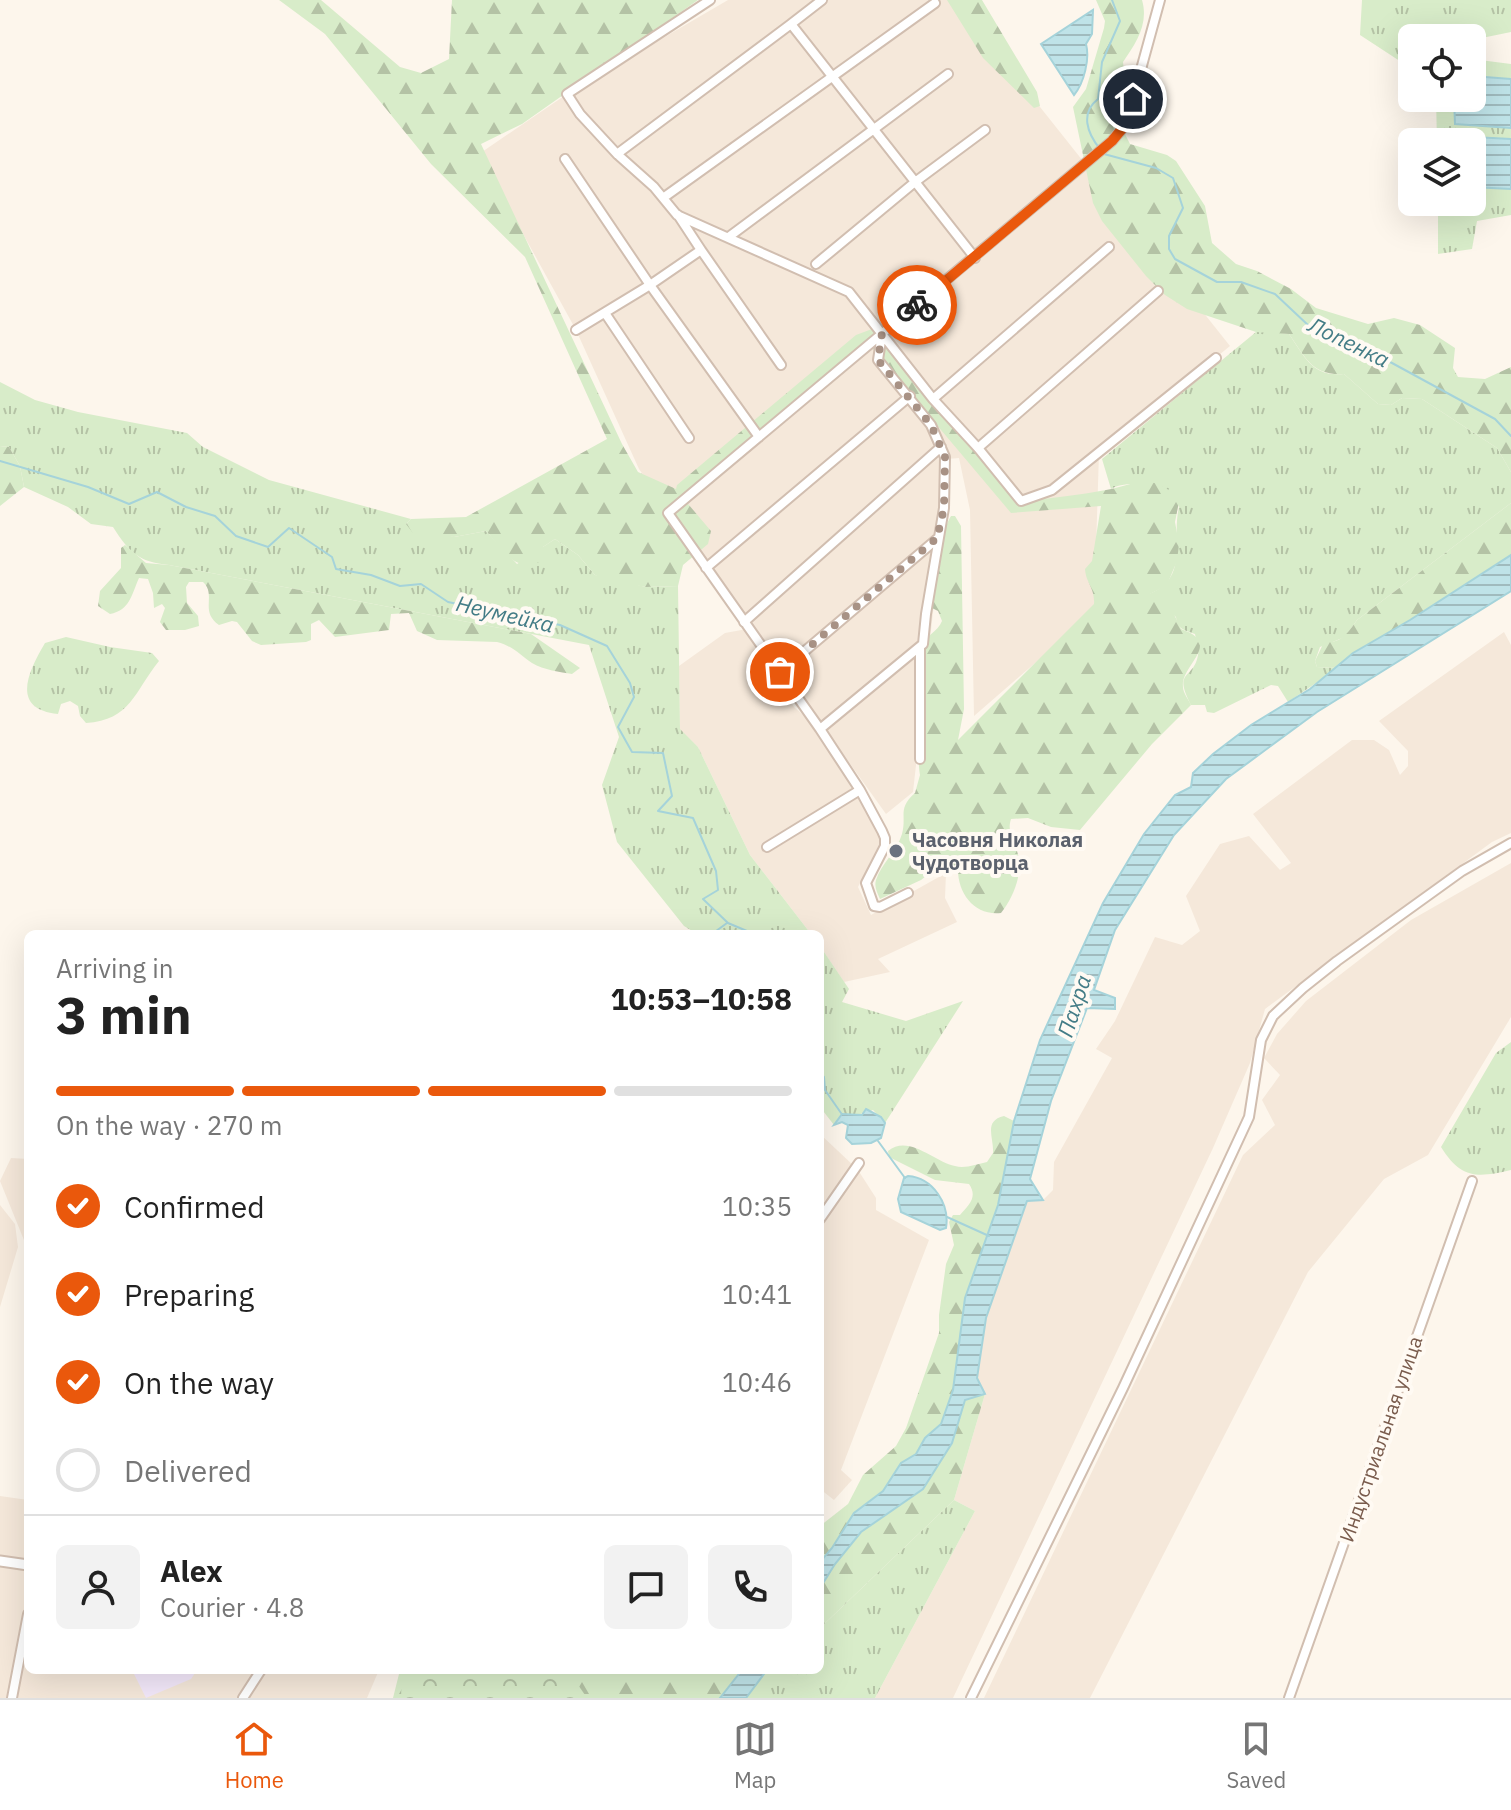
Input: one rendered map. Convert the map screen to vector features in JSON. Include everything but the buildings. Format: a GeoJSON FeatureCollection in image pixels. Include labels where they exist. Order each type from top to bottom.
{"type":"FeatureCollection","features":[{"type":"Feature","properties":{"kind":"street"},"geometry":{"type":"LineString","coordinates":[[710,0],[567,94],[580,114],[677,215],[781,365]]}},
{"type":"Feature","properties":{"kind":"street"},"geometry":{"type":"LineString","coordinates":[[617,154],[822,0]]}},
{"type":"Feature","properties":{"kind":"street"},"geometry":{"type":"LineString","coordinates":[[908,893],[880,907],[874,906],[866,883],[882,853],[885,838],[860,790],[668,513],[1112,141],[1126,124],[1160,0]]}},
{"type":"Feature","properties":{"kind":"street"},"geometry":{"type":"LineString","coordinates":[[663,198],[935,3]]}},
{"type":"Feature","properties":{"kind":"street"},"geometry":{"type":"LineString","coordinates":[[791,24],[975,258]]}},
{"type":"Feature","properties":{"kind":"street"},"geometry":{"type":"LineString","coordinates":[[730,236],[948,74]]}},
{"type":"Feature","properties":{"kind":"street"},"geometry":{"type":"LineString","coordinates":[[816,264],[915,182],[985,130]]}},
{"type":"Feature","properties":{"kind":"street"},"geometry":{"type":"LineString","coordinates":[[565,159],[650,285],[759,437]]}},
{"type":"Feature","properties":{"kind":"street"},"geometry":{"type":"LineString","coordinates":[[677,215],[730,236],[849,292],[933,399],[1021,501],[1052,490],[1216,358]]}},
{"type":"Feature","properties":{"kind":"street"},"geometry":{"type":"LineString","coordinates":[[933,399],[1109,247]]}},
{"type":"Feature","properties":{"kind":"street"},"geometry":{"type":"LineString","coordinates":[[576,330],[701,250]]}},
{"type":"Feature","properties":{"kind":"street"},"geometry":{"type":"LineString","coordinates":[[978,448],[1158,291]]}},
{"type":"Feature","properties":{"kind":"street"},"geometry":{"type":"LineString","coordinates":[[605,313],[689,438]]}},
{"type":"Feature","properties":{"kind":"street"},"geometry":{"type":"LineString","coordinates":[[820,729],[923,644],[944,508],[945,457],[931,425],[878,360],[882,333]]}},
{"type":"Feature","properties":{"kind":"street"},"geometry":{"type":"LineString","coordinates":[[706,568],[910,396]]}},
{"type":"Feature","properties":{"kind":"street"},"geometry":{"type":"LineString","coordinates":[[744,622],[941,447]]}},
{"type":"Feature","properties":{"kind":"street"},"geometry":{"type":"LineString","coordinates":[[780,672],[937,538]]}},
{"type":"Feature","properties":{"kind":"street"},"geometry":{"type":"LineString","coordinates":[[920,648],[920,759]]}},
{"type":"Feature","properties":{"kind":"street"},"geometry":{"type":"LineString","coordinates":[[767,847],[860,790]]}},
{"type":"Feature","properties":{"kind":"street"},"geometry":{"type":"LineString","coordinates":[[971,1698],[1123,1388],[1249,1117],[1261,1040],[1273,1016],[1337,961],[1462,871],[1511,843]]}},
{"type":"Feature","properties":{"kind":"street"},"geometry":{"type":"LineString","coordinates":[[824,1213],[859,1163]]}},
{"type":"Feature","properties":{"kind":"street","name":"Индустриальная улица"},"geometry":{"type":"LineString","coordinates":[[1289,1698],[1472,1181]]}},
{"type":"Feature","properties":{"kind":"street"},"geometry":{"type":"LineString","coordinates":[[0,1561],[24,1564]]}},
{"type":"Feature","properties":{"kind":"street"},"geometry":{"type":"LineString","coordinates":[[12,1698],[24,1635]]}},
{"type":"Feature","properties":{"kind":"street"},"geometry":{"type":"LineString","coordinates":[[243,1698],[258,1674]]}},
{"type":"Feature","properties":{"kind":"shaded area"},"geometry":{"type":"Polygon","coordinates":[[[728,0],[955,0],[1230,346],[1099,453],[1094,612],[974,716],[970,510],[959,458],[947,459],[948,478],[913,792],[886,814],[639,469],[576,330],[479,154],[567,94],[728,0]]]}},
{"type":"Feature","properties":{"kind":"shaded area"},"geometry":{"type":"Polygon","coordinates":[[[747,629],[794,707],[820,729],[884,835],[858,887],[871,915],[946,873],[945,898],[957,922],[878,959],[890,972],[844,982],[824,952],[824,930],[808,930],[750,855],[698,747],[680,730],[679,666],[725,633],[747,629]]]}},
{"type":"Feature","properties":{"kind":"shaded area"},"geometry":{"type":"Polygon","coordinates":[[[1504,632],[1511,645],[1511,833],[1492,842],[1265,1009],[1250,1063],[1213,1148],[953,1698],[875,1698],[975,1511],[954,1500],[985,1394],[977,1378],[986,1318],[1027,1200],[1043,1200],[1053,1190],[1054,1162],[1112,1058],[1096,1049],[1115,1021],[1155,937],[1182,945],[1200,931],[1186,896],[1220,844],[1249,836],[1280,870],[1291,863],[1253,814],[1352,740],[1374,740],[1389,750],[1400,775],[1408,766],[1408,751],[1379,721],[1504,632]]]}},
{"type":"Feature","properties":{"kind":"shaded area"},"geometry":{"type":"Polygon","coordinates":[[[1511,863],[1511,1017],[1428,1155],[1384,1179],[1308,1272],[1090,1698],[984,1698],[1243,1155],[1275,1125],[1262,1100],[1280,1075],[1264,1058],[1277,1034],[1306,1001],[1411,920],[1511,863]]]}},
{"type":"Feature","properties":{"kind":"shaded area"},"geometry":{"type":"Polygon","coordinates":[[[824,1138],[854,1166],[824,1207],[824,1138]]]}},
{"type":"Feature","properties":{"kind":"shaded area"},"geometry":{"type":"Polygon","coordinates":[[[11,1158],[24,1159],[24,1240],[0,1181],[11,1158]]]}},
{"type":"Feature","properties":{"kind":"shaded area"},"geometry":{"type":"Polygon","coordinates":[[[858,1170],[876,1198],[876,1210],[929,1240],[841,1470],[852,1480],[834,1500],[824,1492],[824,1219],[858,1170]]]}},
{"type":"Feature","properties":{"kind":"shaded area"},"geometry":{"type":"Polygon","coordinates":[[[0,1205],[15,1224],[18,1247],[0,1307],[0,1205]]]}},
{"type":"Feature","properties":{"kind":"shaded area"},"geometry":{"type":"Polygon","coordinates":[[[0,1496],[24,1499],[24,1674],[377,1674],[367,1698],[0,1698],[0,1496]]]}},
{"type":"Feature","properties":{"kind":"shaded area"},"geometry":{"type":"Polygon","coordinates":[[[134,1674],[194,1674],[191,1679],[146,1698],[134,1674]]]}},
{"type":"Feature","properties":{"kind":"green space"},"geometry":{"type":"Polygon","coordinates":[[[279,0],[321,0],[400,67],[421,73],[449,59],[452,0],[698,0],[522,124],[481,144],[638,472],[676,489],[856,335],[872,329],[1025,501],[1096,492],[1142,482],[1163,486],[1177,499],[1177,561],[1167,585],[1150,594],[1172,610],[1181,629],[1199,641],[1200,648],[1184,679],[1183,689],[1191,705],[1152,744],[1080,830],[1051,827],[1028,818],[1011,819],[1010,831],[1019,867],[1014,891],[1001,913],[983,911],[970,902],[961,887],[958,870],[950,864],[939,866],[921,880],[880,899],[876,887],[878,874],[900,840],[904,808],[915,793],[920,775],[917,712],[920,649],[942,621],[938,611],[930,607],[932,564],[941,552],[948,522],[951,516],[955,516],[961,526],[964,709],[958,740],[1094,604],[1085,569],[1092,561],[1101,506],[1011,513],[866,341],[683,498],[711,531],[708,544],[683,565],[678,586],[646,587],[606,580],[595,575],[578,555],[555,539],[543,547],[542,561],[524,564],[510,558],[486,531],[454,537],[413,533],[406,524],[411,519],[466,517],[607,439],[525,257],[431,164],[325,34],[279,0]]]}},
{"type":"Feature","properties":{"kind":"green space"},"geometry":{"type":"Polygon","coordinates":[[[947,0],[982,0],[1037,92],[1040,106],[1034,108],[983,58],[947,0]]]}},
{"type":"Feature","properties":{"kind":"green space"},"geometry":{"type":"Polygon","coordinates":[[[1096,0],[1142,0],[1144,17],[1137,40],[1123,62],[1126,89],[1116,116],[1130,144],[1167,155],[1176,161],[1205,206],[1212,243],[1236,264],[1291,289],[1316,308],[1368,324],[1394,318],[1420,325],[1455,348],[1453,368],[1458,377],[1485,379],[1511,367],[1511,472],[1497,448],[1422,399],[1402,398],[1391,405],[1378,404],[1344,374],[1324,372],[1310,363],[1289,334],[1256,332],[1187,309],[1165,295],[1146,276],[1102,221],[1093,203],[1073,107],[1086,89],[1104,28],[1105,21],[1096,0]]]}},
{"type":"Feature","properties":{"kind":"green space"},"geometry":{"type":"Polygon","coordinates":[[[1362,0],[1511,0],[1511,32],[1486,37],[1486,24],[1398,24],[1398,60],[1360,35],[1362,0]]]}},
{"type":"Feature","properties":{"kind":"green space"},"geometry":{"type":"Polygon","coordinates":[[[1486,61],[1511,64],[1511,215],[1477,221],[1472,249],[1438,254],[1438,216],[1486,216],[1486,128],[1437,128],[1436,112],[1486,112],[1486,61]]]}},
{"type":"Feature","properties":{"kind":"green space"},"geometry":{"type":"Polygon","coordinates":[[[1256,332],[1289,334],[1310,364],[1324,372],[1344,374],[1378,404],[1391,405],[1402,398],[1422,399],[1497,448],[1511,472],[1511,503],[1357,620],[1345,637],[1320,647],[1315,661],[1317,667],[1338,668],[1288,702],[1278,686],[1271,685],[1214,713],[1207,712],[1205,705],[1191,705],[1184,686],[1184,680],[1198,655],[1195,634],[1180,627],[1176,617],[1149,594],[1162,587],[1174,568],[1179,507],[1168,490],[1158,485],[1127,484],[1111,489],[1102,459],[1256,332]]]}},
{"type":"Feature","properties":{"kind":"green space"},"geometry":{"type":"Polygon","coordinates":[[[0,382],[35,400],[78,412],[187,433],[203,447],[269,480],[411,519],[406,524],[454,537],[486,531],[517,564],[555,539],[578,555],[595,575],[646,587],[678,586],[680,729],[698,747],[750,855],[808,930],[690,930],[684,926],[617,842],[602,785],[619,737],[589,645],[149,561],[135,554],[113,527],[91,524],[68,507],[24,487],[20,466],[9,447],[0,446],[0,382]]]}},
{"type":"Feature","properties":{"kind":"green space"},"geometry":{"type":"Polygon","coordinates":[[[0,446],[9,447],[20,466],[24,487],[0,506],[0,446]]]}},
{"type":"Feature","properties":{"kind":"green space"},"geometry":{"type":"Polygon","coordinates":[[[1511,503],[1511,555],[1353,653],[1338,668],[1317,667],[1315,661],[1324,642],[1344,637],[1357,620],[1511,503]]]}},
{"type":"Feature","properties":{"kind":"green space"},"geometry":{"type":"Polygon","coordinates":[[[125,545],[146,563],[531,634],[580,668],[572,674],[547,669],[497,642],[437,640],[417,631],[409,613],[391,614],[389,630],[335,637],[319,620],[311,624],[311,640],[261,645],[252,641],[237,622],[219,625],[213,620],[209,609],[209,592],[203,582],[189,582],[186,587],[187,603],[198,616],[199,626],[166,630],[160,622],[165,608],[162,604],[154,608],[148,579],[139,578],[129,601],[117,612],[110,614],[98,606],[100,591],[121,568],[121,548],[125,545]]]}},
{"type":"Feature","properties":{"kind":"green space"},"geometry":{"type":"Polygon","coordinates":[[[66,637],[152,653],[159,661],[122,710],[101,721],[86,723],[80,716],[78,706],[70,701],[61,704],[58,714],[43,711],[33,705],[28,697],[29,677],[45,643],[66,637]]]}},
{"type":"Feature","properties":{"kind":"green space"},"geometry":{"type":"Polygon","coordinates":[[[824,952],[849,989],[842,1002],[906,1021],[963,1001],[885,1123],[873,1110],[835,1122],[834,1125],[824,1112],[824,952]]]}},
{"type":"Feature","properties":{"kind":"green space"},"geometry":{"type":"Polygon","coordinates":[[[1511,1042],[1511,1170],[1471,1174],[1448,1158],[1441,1147],[1496,1053],[1511,1042]]]}},
{"type":"Feature","properties":{"kind":"green space"},"geometry":{"type":"Polygon","coordinates":[[[1004,1116],[1014,1121],[998,1205],[965,1298],[953,1390],[941,1424],[925,1438],[916,1454],[901,1463],[883,1491],[854,1513],[824,1557],[824,1523],[848,1504],[863,1475],[896,1446],[906,1428],[939,1333],[946,1264],[954,1245],[949,1222],[953,1215],[960,1215],[973,1193],[969,1184],[935,1180],[889,1157],[888,1151],[896,1147],[913,1147],[959,1167],[987,1162],[993,1153],[992,1126],[1004,1116]]]}},
{"type":"Feature","properties":{"kind":"green space"},"geometry":{"type":"Polygon","coordinates":[[[985,1394],[954,1500],[824,1624],[824,1582],[835,1564],[861,1532],[923,1489],[952,1443],[965,1400],[985,1394]]]}},
{"type":"Feature","properties":{"kind":"green space"},"geometry":{"type":"Polygon","coordinates":[[[954,1500],[975,1511],[875,1698],[746,1698],[764,1674],[824,1674],[824,1624],[954,1500]]]}},
{"type":"Feature","properties":{"kind":"green space"},"geometry":{"type":"Polygon","coordinates":[[[399,1674],[739,1674],[720,1698],[393,1698],[399,1674]]]}},
{"type":"Feature","properties":{"kind":"green space"},"geometry":{"type":"Polygon","coordinates":[[[402,1674],[571,1674],[587,1698],[401,1698],[402,1674]]]}},
{"type":"Feature","properties":{"kind":"water"},"geometry":{"type":"Polygon","coordinates":[[[1093,10],[1092,34],[1086,44],[1085,71],[1074,95],[1041,44],[1093,10]]]}},
{"type":"Feature","properties":{"kind":"water"},"geometry":{"type":"Polygon","coordinates":[[[1486,77],[1511,79],[1511,128],[1455,124],[1455,112],[1486,112],[1486,77]]]}},
{"type":"Feature","properties":{"kind":"water"},"geometry":{"type":"Polygon","coordinates":[[[1486,138],[1511,139],[1511,189],[1486,188],[1486,138]]]}},
{"type":"Feature","properties":{"kind":"water","name":"Пахра"},"geometry":{"type":"Polygon","coordinates":[[[1511,555],[1511,591],[1317,712],[1226,779],[1174,835],[1115,930],[1094,990],[1115,998],[1115,1009],[1087,1008],[1051,1101],[1030,1179],[1043,1200],[1027,1201],[986,1318],[977,1378],[985,1394],[965,1400],[952,1443],[923,1489],[861,1532],[824,1582],[824,1557],[854,1513],[883,1491],[901,1463],[916,1454],[925,1438],[941,1424],[953,1390],[965,1298],[998,1205],[1014,1121],[1040,1040],[1103,903],[1144,834],[1175,795],[1191,787],[1193,773],[1213,754],[1251,725],[1310,689],[1353,653],[1511,555]]]}},
{"type":"Feature","properties":{"kind":"water"},"geometry":{"type":"Polygon","coordinates":[[[866,1109],[881,1117],[885,1123],[881,1138],[871,1143],[852,1144],[846,1138],[848,1125],[842,1122],[834,1125],[842,1114],[862,1115],[866,1109]]]}},
{"type":"Feature","properties":{"kind":"water"},"geometry":{"type":"Polygon","coordinates":[[[908,1176],[925,1182],[938,1194],[945,1210],[946,1228],[940,1230],[901,1212],[898,1199],[904,1178],[908,1176]]]}},
{"type":"Feature","properties":{"kind":"water"},"geometry":{"type":"Polygon","coordinates":[[[739,1674],[764,1674],[746,1698],[720,1698],[739,1674]]]}},
{"type":"Feature","properties":{"kind":"waterway","name":"Лопенка"},"geometry":{"type":"LineString","coordinates":[[1100,149],[1089,130],[1087,117],[1098,99],[1102,62],[1120,21],[1112,0]]}},
{"type":"Feature","properties":{"kind":"waterway","name":"Лопенка"},"geometry":{"type":"LineString","coordinates":[[1104,154],[1156,168],[1173,178],[1183,208],[1169,236],[1169,249],[1175,259],[1217,282],[1241,282],[1275,294],[1309,326],[1392,363],[1495,419],[1511,436]]}},
{"type":"Feature","properties":{"kind":"waterway","name":"Неумейка"},"geometry":{"type":"LineString","coordinates":[[0,461],[88,487],[129,504],[157,492],[186,507],[215,516],[236,536],[268,547],[289,528],[332,557],[336,569],[371,575],[400,586],[421,584],[448,602],[560,625],[607,646],[630,683],[634,697],[618,727],[632,752],[663,753],[672,796],[658,811],[693,818],[716,871],[718,890],[703,899],[728,923],[745,930]]}},
{"type":"Feature","properties":{"kind":"waterway"},"geometry":{"type":"LineString","coordinates":[[717,930],[727,923]]}},
{"type":"Feature","properties":{"kind":"waterway","name":"Неумейка"},"geometry":{"type":"LineString","coordinates":[[824,1077],[825,1090],[841,1113]]}},
{"type":"Feature","properties":{"kind":"waterway","name":"Неумейка"},"geometry":{"type":"LineString","coordinates":[[878,1141],[905,1178]]}},
{"type":"Feature","properties":{"kind":"waterway","name":"Неумейка"},"geometry":{"type":"LineString","coordinates":[[947,1217],[989,1236]]}},
{"type":"Feature","properties":{"kind":"way so far"},"geometry":{"type":"LineString","coordinates":[[780,672],[937,538],[944,508],[945,457],[931,425],[878,360],[882,333],[917,305]]}},
{"type":"Feature","properties":{"kind":"place","name":"Часовня Николая Чудотворца"},"geometry":{"type":"Point","coordinates":[896,851]}},
{"type":"Feature","properties":{"kind":"route"},"geometry":{"type":"LineString","coordinates":[[917,305],[1112,141],[1126,124],[1133,99]]}}]}
